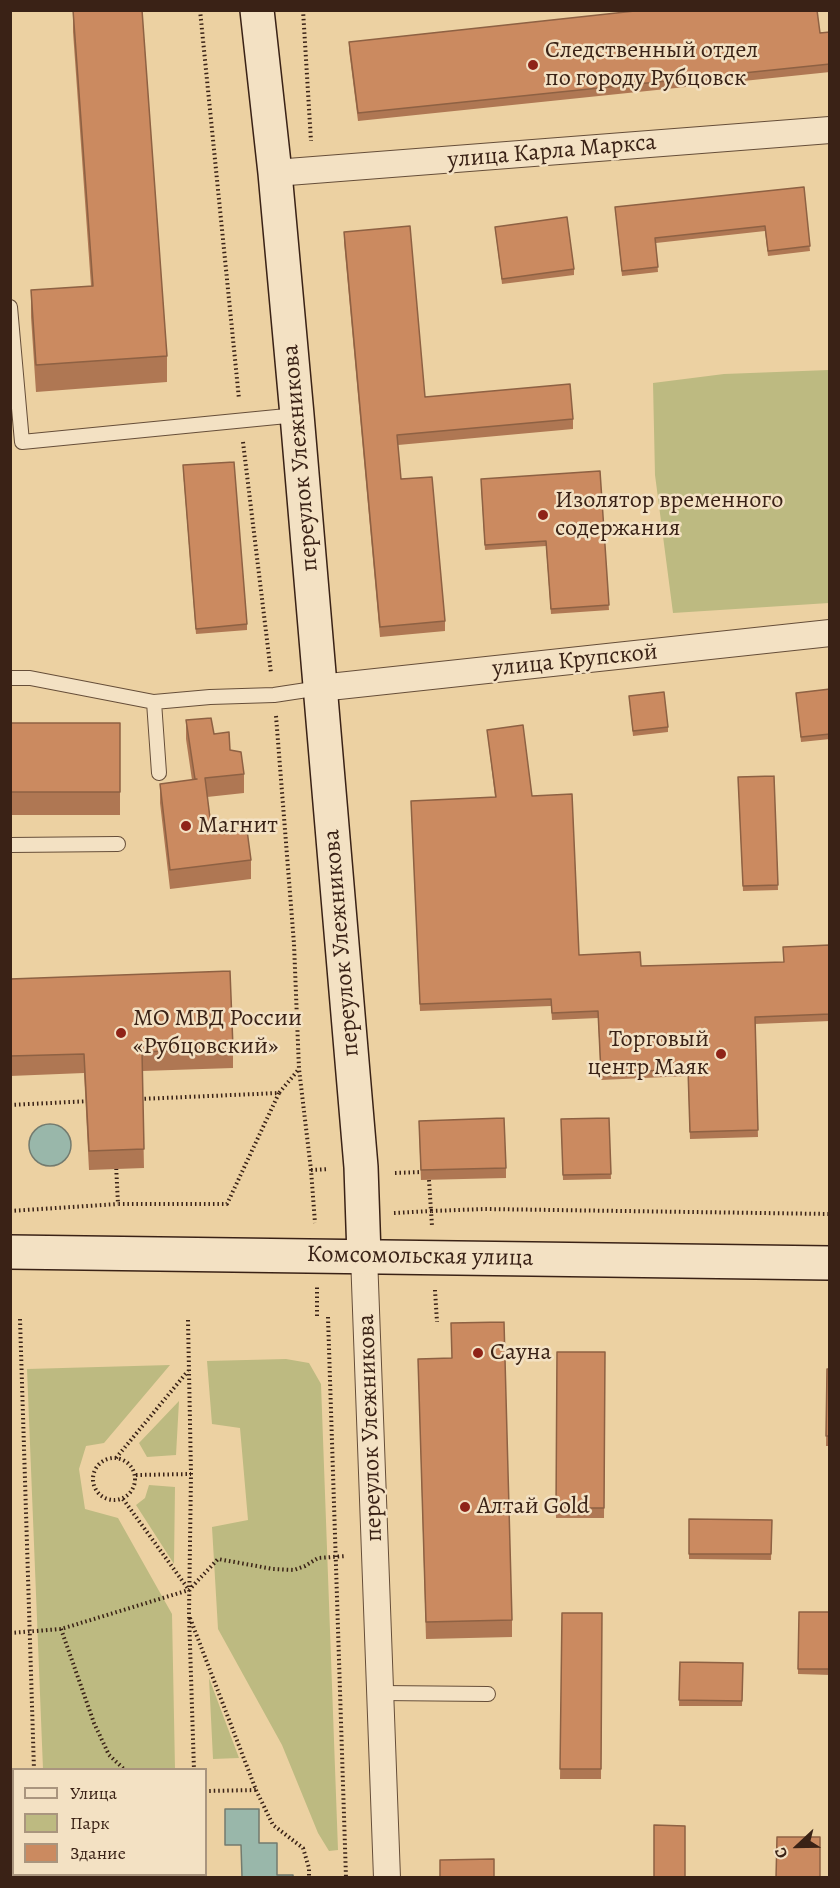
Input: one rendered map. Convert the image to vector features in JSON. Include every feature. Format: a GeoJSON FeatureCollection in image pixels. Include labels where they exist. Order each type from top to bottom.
{"type":"FeatureCollection","features":[{"type":"Feature","properties":{"kind":"main road","name":"переулок Улежникова"},"geometry":{"type":"LineString","coordinates":[[257,10],[275,173],[297,416],[361,1167],[364,1256]]}},
{"type":"Feature","properties":{"kind":"main road","name":"Комсомольская улица"},"geometry":{"type":"LineString","coordinates":[[10,1252],[830,1263]]}},
{"type":"Feature","properties":{"kind":"street","name":"улица Карла Маркса"},"geometry":{"type":"LineString","coordinates":[[275,173],[830,130]]}},
{"type":"Feature","properties":{"kind":"street","name":"улица Крупской"},"geometry":{"type":"LineString","coordinates":[[320,688],[830,633]]}},
{"type":"Feature","properties":{"kind":"street","name":"переулок Улежникова"},"geometry":{"type":"LineString","coordinates":[[364,1256],[387,1878]]}},
{"type":"Feature","properties":{"kind":"lane"},"geometry":{"type":"LineString","coordinates":[[10,307],[16,443],[297,416]]}},
{"type":"Feature","properties":{"kind":"lane"},"geometry":{"type":"LineString","coordinates":[[10,678],[30,678],[154,702],[274,695],[320,688]]}},
{"type":"Feature","properties":{"kind":"lane"},"geometry":{"type":"LineString","coordinates":[[154,702],[159,772]]}},
{"type":"Feature","properties":{"kind":"lane"},"geometry":{"type":"LineString","coordinates":[[10,845],[118,844]]}},
{"type":"Feature","properties":{"kind":"lane"},"geometry":{"type":"LineString","coordinates":[[381,1693],[488,1694]]}},
{"type":"Feature","properties":{"kind":"path"},"geometry":{"type":"LineString","coordinates":[[201,10],[240,420],[274,695],[294,944],[299,1068],[311,1170],[317,1256],[317,1316]]}},
{"type":"Feature","properties":{"kind":"path"},"geometry":{"type":"LineString","coordinates":[[303,10],[313,170]]}},
{"type":"Feature","properties":{"kind":"path"},"geometry":{"type":"LineString","coordinates":[[10,1211],[118,1204],[227,1204],[279,1093],[299,1068]]}},
{"type":"Feature","properties":{"kind":"path"},"geometry":{"type":"LineString","coordinates":[[138,1099],[279,1093]]}},
{"type":"Feature","properties":{"kind":"path"},"geometry":{"type":"LineString","coordinates":[[10,1105],[91,1101]]}},
{"type":"Feature","properties":{"kind":"path"},"geometry":{"type":"LineString","coordinates":[[116,1158],[118,1204]]}},
{"type":"Feature","properties":{"kind":"path"},"geometry":{"type":"LineString","coordinates":[[311,1170],[391,1166],[391,1173],[421,1172]]}},
{"type":"Feature","properties":{"kind":"path"},"geometry":{"type":"LineString","coordinates":[[429,1180],[437,1322]]}},
{"type":"Feature","properties":{"kind":"path"},"geometry":{"type":"LineString","coordinates":[[392,1203],[393,1213],[485,1209],[830,1214]]}},
{"type":"Feature","properties":{"kind":"path"},"geometry":{"type":"LineString","coordinates":[[328,1317],[346,1878]]}},
{"type":"Feature","properties":{"kind":"path"},"geometry":{"type":"LineString","coordinates":[[20,1319],[34,1768]]}},
{"type":"Feature","properties":{"kind":"path"},"geometry":{"type":"LineString","coordinates":[[188,1320],[191,1474],[189,1614],[194,1768]]}},
{"type":"Feature","properties":{"kind":"path"},"geometry":{"type":"LineString","coordinates":[[116,1458],[189,1370]]}},
{"type":"Feature","properties":{"kind":"path"},"geometry":{"type":"LineString","coordinates":[[116,1458],[128,1463],[135,1475],[133,1489],[123,1499],[108,1500],[102,1497],[94,1485],[93,1479],[98,1466],[103,1461],[116,1458]]}},
{"type":"Feature","properties":{"kind":"path"},"geometry":{"type":"LineString","coordinates":[[135,1475],[191,1474]]}},
{"type":"Feature","properties":{"kind":"path"},"geometry":{"type":"LineString","coordinates":[[123,1499],[189,1590]]}},
{"type":"Feature","properties":{"kind":"path"},"geometry":{"type":"LineString","coordinates":[[10,1633],[61,1629],[189,1590],[218,1559],[273,1569],[294,1570],[318,1558],[376,1554]]}},
{"type":"Feature","properties":{"kind":"path"},"geometry":{"type":"LineString","coordinates":[[189,1614],[256,1790],[273,1825],[303,1848],[309,1868],[309,1878]]}},
{"type":"Feature","properties":{"kind":"path"},"geometry":{"type":"LineString","coordinates":[[61,1629],[93,1723],[109,1755],[123,1768]]}},
{"type":"Feature","properties":{"kind":"path"},"geometry":{"type":"LineString","coordinates":[[207,1791],[256,1790]]}},
{"type":"Feature","properties":{"kind":"green space"},"geometry":{"type":"Polygon","coordinates":[[[829,370],[829,603],[673,613],[655,475],[653,383],[724,374],[829,370]]]}},
{"type":"Feature","properties":{"kind":"green space"},"geometry":{"type":"Polygon","coordinates":[[[286,1359],[309,1363],[321,1384],[338,1850],[329,1851],[318,1833],[282,1745],[218,1629],[212,1527],[248,1520],[240,1428],[212,1424],[207,1361],[286,1359]]]}},
{"type":"Feature","properties":{"kind":"green space"},"geometry":{"type":"Polygon","coordinates":[[[170,1365],[104,1443],[86,1446],[79,1469],[85,1509],[118,1518],[172,1614],[175,1768],[43,1768],[27,1369],[170,1365]]]}},
{"type":"Feature","properties":{"kind":"green space"},"geometry":{"type":"Polygon","coordinates":[[[179,1401],[176,1455],[147,1457],[139,1443],[179,1401]]]}},
{"type":"Feature","properties":{"kind":"green space"},"geometry":{"type":"Polygon","coordinates":[[[149,1485],[175,1487],[174,1564],[136,1505],[145,1498],[149,1485]]]}},
{"type":"Feature","properties":{"kind":"green space"},"geometry":{"type":"Polygon","coordinates":[[[209,1678],[239,1758],[213,1759],[209,1678]]]}},
{"type":"Feature","properties":{"kind":"shaded area"},"geometry":{"type":"Polygon","coordinates":[[[50,1124],[65,1130],[71,1145],[65,1160],[50,1166],[35,1160],[29,1145],[35,1130],[50,1124]]]}},
{"type":"Feature","properties":{"kind":"shaded area"},"geometry":{"type":"Polygon","coordinates":[[[225,1809],[259,1809],[259,1843],[277,1843],[277,1875],[293,1875],[293,1877],[242,1877],[241,1845],[225,1845],[225,1809]]]}},
{"type":"Feature","properties":{"kind":"building"},"geometry":{"type":"Polygon","coordinates":[[[73,10],[142,10],[167,356],[36,365],[31,290],[93,286],[73,10]]]}},
{"type":"Feature","properties":{"kind":"building"},"geometry":{"type":"Polygon","coordinates":[[[644,10],[817,10],[820,33],[830,32],[830,64],[358,113],[349,42],[644,10]]]}},
{"type":"Feature","properties":{"kind":"building"},"geometry":{"type":"Polygon","coordinates":[[[804,187],[810,246],[768,251],[765,226],[655,238],[658,267],[622,271],[615,207],[804,187]]]}},
{"type":"Feature","properties":{"kind":"building"},"geometry":{"type":"Polygon","coordinates":[[[567,217],[574,269],[502,279],[495,227],[567,217]]]}},
{"type":"Feature","properties":{"kind":"building"},"geometry":{"type":"Polygon","coordinates":[[[410,226],[425,397],[570,384],[573,419],[397,435],[401,479],[432,477],[445,621],[380,627],[344,232],[410,226]]]}},
{"type":"Feature","properties":{"kind":"building"},"geometry":{"type":"Polygon","coordinates":[[[234,462],[247,624],[196,629],[183,465],[234,462]]]}},
{"type":"Feature","properties":{"kind":"building","name":"Изолятор временного содержания"},"geometry":{"type":"Polygon","coordinates":[[[600,471],[609,605],[551,609],[546,541],[485,545],[481,479],[600,471]]]}},
{"type":"Feature","properties":{"kind":"building"},"geometry":{"type":"Polygon","coordinates":[[[830,689],[830,734],[801,737],[796,693],[830,689]]]}},
{"type":"Feature","properties":{"kind":"building"},"geometry":{"type":"Polygon","coordinates":[[[664,692],[668,727],[633,731],[629,696],[664,692]]]}},
{"type":"Feature","properties":{"kind":"building"},"geometry":{"type":"Polygon","coordinates":[[[211,718],[214,734],[229,732],[230,750],[241,752],[244,774],[205,778],[212,834],[247,830],[251,860],[170,870],[160,784],[197,779],[195,779],[186,720],[211,718]]]}},
{"type":"Feature","properties":{"kind":"building"},"geometry":{"type":"Polygon","coordinates":[[[10,723],[120,723],[120,792],[10,792],[10,723]]]}},
{"type":"Feature","properties":{"kind":"building"},"geometry":{"type":"Polygon","coordinates":[[[523,725],[532,796],[572,794],[579,955],[640,952],[641,966],[784,962],[783,947],[830,945],[830,1014],[755,1017],[758,1130],[690,1132],[688,1069],[601,1073],[598,1011],[552,1013],[551,999],[420,1004],[411,801],[496,797],[487,730],[523,725]]]}},
{"type":"Feature","properties":{"kind":"building"},"geometry":{"type":"Polygon","coordinates":[[[774,776],[778,885],[743,886],[738,777],[774,776]]]}},
{"type":"Feature","properties":{"kind":"building","name":"МО МВД России «Рубцовский»"},"geometry":{"type":"Polygon","coordinates":[[[230,971],[233,1048],[142,1052],[144,1149],[89,1151],[84,1054],[10,1056],[10,979],[230,971]]]}},
{"type":"Feature","properties":{"kind":"building"},"geometry":{"type":"Polygon","coordinates":[[[504,1118],[506,1168],[421,1170],[419,1121],[504,1118]]]}},
{"type":"Feature","properties":{"kind":"building"},"geometry":{"type":"Polygon","coordinates":[[[609,1118],[611,1174],[563,1175],[561,1119],[609,1118]]]}},
{"type":"Feature","properties":{"kind":"building","name":"Алтай Gold"},"geometry":{"type":"Polygon","coordinates":[[[504,1322],[512,1620],[426,1622],[418,1359],[452,1358],[451,1323],[504,1322]]]}},
{"type":"Feature","properties":{"kind":"building"},"geometry":{"type":"Polygon","coordinates":[[[557,1352],[605,1352],[604,1508],[556,1508],[557,1352]]]}},
{"type":"Feature","properties":{"kind":"building"},"geometry":{"type":"Polygon","coordinates":[[[827,1369],[830,1369],[830,1436],[826,1436],[827,1369]]]}},
{"type":"Feature","properties":{"kind":"building"},"geometry":{"type":"Polygon","coordinates":[[[689,1519],[772,1520],[771,1554],[689,1554],[689,1519]]]}},
{"type":"Feature","properties":{"kind":"building"},"geometry":{"type":"Polygon","coordinates":[[[799,1612],[830,1612],[830,1669],[798,1669],[799,1612]]]}},
{"type":"Feature","properties":{"kind":"building"},"geometry":{"type":"Polygon","coordinates":[[[562,1613],[602,1613],[601,1769],[560,1769],[562,1613]]]}},
{"type":"Feature","properties":{"kind":"building"},"geometry":{"type":"Polygon","coordinates":[[[680,1662],[743,1663],[742,1701],[679,1700],[680,1662]]]}},
{"type":"Feature","properties":{"kind":"building"},"geometry":{"type":"Polygon","coordinates":[[[654,1825],[685,1826],[685,1878],[654,1878],[654,1825]]]}},
{"type":"Feature","properties":{"kind":"building"},"geometry":{"type":"Polygon","coordinates":[[[777,1837],[820,1837],[820,1878],[776,1878],[777,1837]]]}},
{"type":"Feature","properties":{"kind":"building"},"geometry":{"type":"Polygon","coordinates":[[[494,1859],[494,1878],[440,1878],[440,1860],[494,1859]]]}},
{"type":"Feature","properties":{"kind":"place","name":"Следственный отдел по городу Рубцовск"},"geometry":{"type":"Point","coordinates":[533,65]}},
{"type":"Feature","properties":{"kind":"place","name":"Изолятор временного содержания"},"geometry":{"type":"Point","coordinates":[543,515]}},
{"type":"Feature","properties":{"kind":"place","name":"Магнит"},"geometry":{"type":"Point","coordinates":[186,826]}},
{"type":"Feature","properties":{"kind":"place","name":"МО МВД России «Рубцовский»"},"geometry":{"type":"Point","coordinates":[121,1033]}},
{"type":"Feature","properties":{"kind":"place","name":"Торговый центр Маяк"},"geometry":{"type":"Point","coordinates":[721,1054]}},
{"type":"Feature","properties":{"kind":"place","name":"Сауна"},"geometry":{"type":"Point","coordinates":[478,1353]}},
{"type":"Feature","properties":{"kind":"place","name":"Алтай Gold"},"geometry":{"type":"Point","coordinates":[465,1507]}}]}
